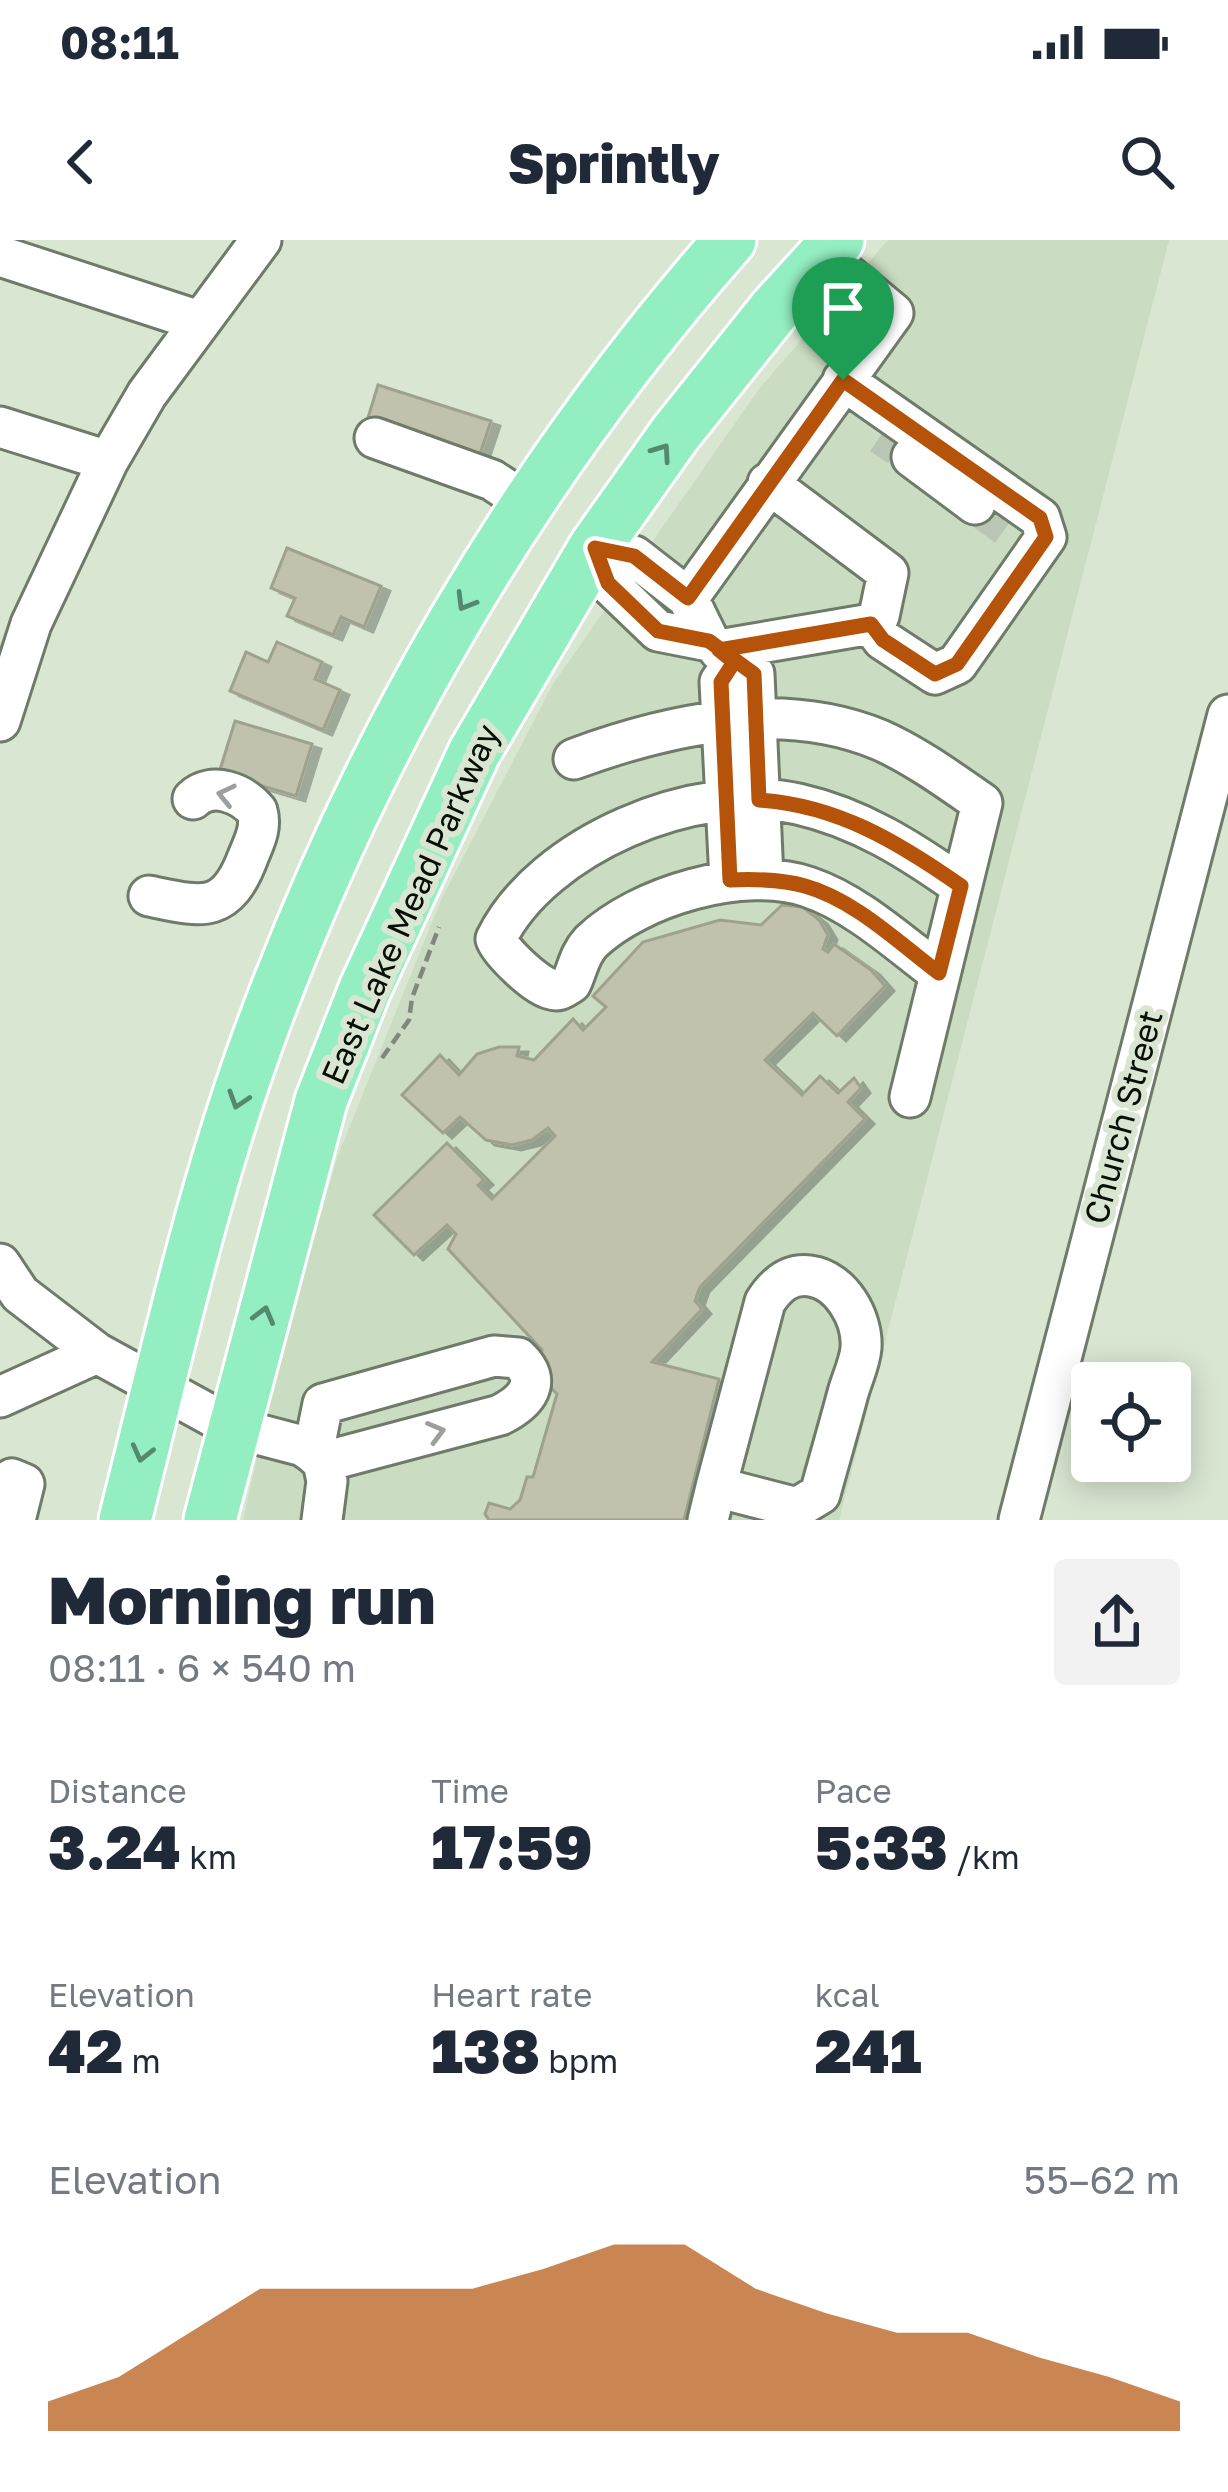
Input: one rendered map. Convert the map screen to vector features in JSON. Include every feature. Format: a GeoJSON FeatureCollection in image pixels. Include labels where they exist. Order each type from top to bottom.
{"type":"FeatureCollection","features":[{"type":"Feature","properties":{"kind":"main road"},"geometry":{"type":"LineString","coordinates":[[125,1520],[220,1156],[254,1050],[339,837],[424,670],[527,503],[614,379],[730,240]]}},
{"type":"Feature","properties":{"kind":"main road","name":"East Lake Mead Parkway"},"geometry":{"type":"LineString","coordinates":[[210,1520],[321,1101],[358,1007],[474,753],[595,548],[675,434],[831,248]]}},
{"type":"Feature","properties":{"kind":"main road"},"geometry":{"type":"LineString","coordinates":[[527,503],[595,548]]}},
{"type":"Feature","properties":{"kind":"street"},"geometry":{"type":"LineString","coordinates":[[0,721],[15,619],[147,394],[261,240]]}},
{"type":"Feature","properties":{"kind":"street"},"geometry":{"type":"LineString","coordinates":[[688,598],[893,313],[831,248]]}},
{"type":"Feature","properties":{"kind":"street"},"geometry":{"type":"LineString","coordinates":[[0,256],[199,321]]}},
{"type":"Feature","properties":{"kind":"street"},"geometry":{"type":"LineString","coordinates":[[836,390],[890,441],[975,504]]}},
{"type":"Feature","properties":{"kind":"street"},"geometry":{"type":"LineString","coordinates":[[768,483],[888,574],[875,620],[883,640],[935,674],[957,664],[1046,537],[1040,518],[836,390]]}},
{"type":"Feature","properties":{"kind":"street"},"geometry":{"type":"LineString","coordinates":[[0,427],[108,461]]}},
{"type":"Feature","properties":{"kind":"street"},"geometry":{"type":"LineString","coordinates":[[375,438],[492,480],[527,503]]}},
{"type":"Feature","properties":{"kind":"street"},"geometry":{"type":"LineString","coordinates":[[595,548],[608,583],[658,631],[721,651],[875,620],[929,652],[946,649],[1020,540],[1012,531]]}},
{"type":"Feature","properties":{"kind":"street"},"geometry":{"type":"LineString","coordinates":[[595,548],[634,556],[688,598],[721,651],[721,682],[737,721],[746,880]]}},
{"type":"Feature","properties":{"kind":"street","name":"Church Street"},"geometry":{"type":"LineString","coordinates":[[1019,1520],[1228,715]]}},
{"type":"Feature","properties":{"kind":"street"},"geometry":{"type":"LineString","coordinates":[[574,759],[641,736],[737,721],[833,726],[880,740],[982,803],[910,1097]]}},
{"type":"Feature","properties":{"kind":"street"},"geometry":{"type":"LineString","coordinates":[[149,896],[195,906],[228,896],[238,882],[258,831],[257,812],[247,800],[223,790],[206,790],[193,799]]}},
{"type":"Feature","properties":{"kind":"street"},"geometry":{"type":"LineString","coordinates":[[939,973],[842,902],[806,886],[746,880],[666,898],[620,922],[583,952],[571,983],[562,988],[550,989],[533,977],[505,955],[496,938],[530,891],[607,836],[671,811],[741,801],[793,802],[860,824],[961,886]]}},
{"type":"Feature","properties":{"kind":"street"},"geometry":{"type":"LineString","coordinates":[[804,1274],[820,1278],[844,1296],[853,1310],[861,1348],[820,1494],[795,1514],[712,1504],[765,1302],[773,1288],[788,1278],[804,1274]]}},
{"type":"Feature","properties":{"kind":"street"},"geometry":{"type":"LineString","coordinates":[[7,1285],[97,1352],[159,1387],[234,1428],[303,1446],[318,1458]]}},
{"type":"Feature","properties":{"kind":"street"},"geometry":{"type":"LineString","coordinates":[[0,1396],[97,1352]]}},
{"type":"Feature","properties":{"kind":"street"},"geometry":{"type":"LineString","coordinates":[[318,1458],[500,1415],[526,1400],[530,1374],[518,1358],[494,1356],[322,1403],[318,1458],[327,1493],[322,1520]]}},
{"type":"Feature","properties":{"kind":"street"},"geometry":{"type":"LineString","coordinates":[[0,1487],[12,1479],[24,1484],[15,1520]]}},
{"type":"Feature","properties":{"kind":"path"},"geometry":{"type":"LineString","coordinates":[[376,1070],[409,1020],[439,918]]}},
{"type":"Feature","properties":{"kind":"shaded area"},"geometry":{"type":"Polygon","coordinates":[[[888,240],[1169,240],[839,1520],[243,1520],[276,1373],[337,1158],[441,900],[553,684],[759,389],[888,240]]]}},
{"type":"Feature","properties":{"kind":"building"},"geometry":{"type":"Polygon","coordinates":[[[378,385],[491,421],[479,457],[367,421],[378,385]]]}},
{"type":"Feature","properties":{"kind":"building"},"geometry":{"type":"Polygon","coordinates":[[[287,548],[381,586],[364,627],[341,617],[333,635],[287,616],[295,598],[271,588],[287,548]]]}},
{"type":"Feature","properties":{"kind":"building"},"geometry":{"type":"Polygon","coordinates":[[[277,642],[322,662],[315,679],[340,690],[323,730],[230,691],[246,652],[268,662],[277,642]]]}},
{"type":"Feature","properties":{"kind":"building"},"geometry":{"type":"Polygon","coordinates":[[[235,721],[312,744],[296,796],[219,773],[235,721]]]}},
{"type":"Feature","properties":{"kind":"building"},"geometry":{"type":"Polygon","coordinates":[[[782,905],[803,907],[828,935],[823,949],[828,952],[834,944],[885,986],[837,1036],[813,1013],[765,1060],[802,1095],[820,1076],[838,1093],[854,1078],[861,1088],[848,1102],[865,1119],[700,1287],[695,1301],[702,1309],[652,1362],[719,1379],[684,1520],[489,1520],[485,1514],[489,1503],[510,1509],[520,1500],[527,1477],[533,1477],[557,1394],[537,1366],[542,1350],[448,1249],[456,1234],[447,1225],[414,1255],[374,1215],[447,1143],[484,1180],[478,1185],[492,1199],[555,1136],[548,1128],[532,1140],[512,1145],[486,1140],[460,1117],[443,1133],[402,1095],[440,1055],[459,1075],[477,1054],[499,1047],[519,1047],[517,1056],[534,1060],[573,1019],[583,1030],[606,1007],[593,996],[643,942],[720,920],[761,925],[782,905]]]}},
{"type":"Feature","properties":{"kind":"tunnel"},"geometry":{"type":"LineString","coordinates":[[881,435],[899,447]]}},
{"type":"Feature","properties":{"kind":"tunnel"},"geometry":{"type":"LineString","coordinates":[[975,504],[1012,531]]}},
{"type":"Feature","properties":{"kind":"route"},"geometry":{"type":"LineString","coordinates":[[843,380],[688,598],[634,556],[595,548],[608,583],[658,631],[709,641],[719,650],[734,662],[754,674],[759,800],[793,802],[860,824],[961,886],[939,973],[842,902],[806,886],[730,880],[721,682],[734,662],[719,650],[871,624],[883,640],[935,674],[957,664],[1046,537],[1040,518],[990,479],[843,380]]}}]}
